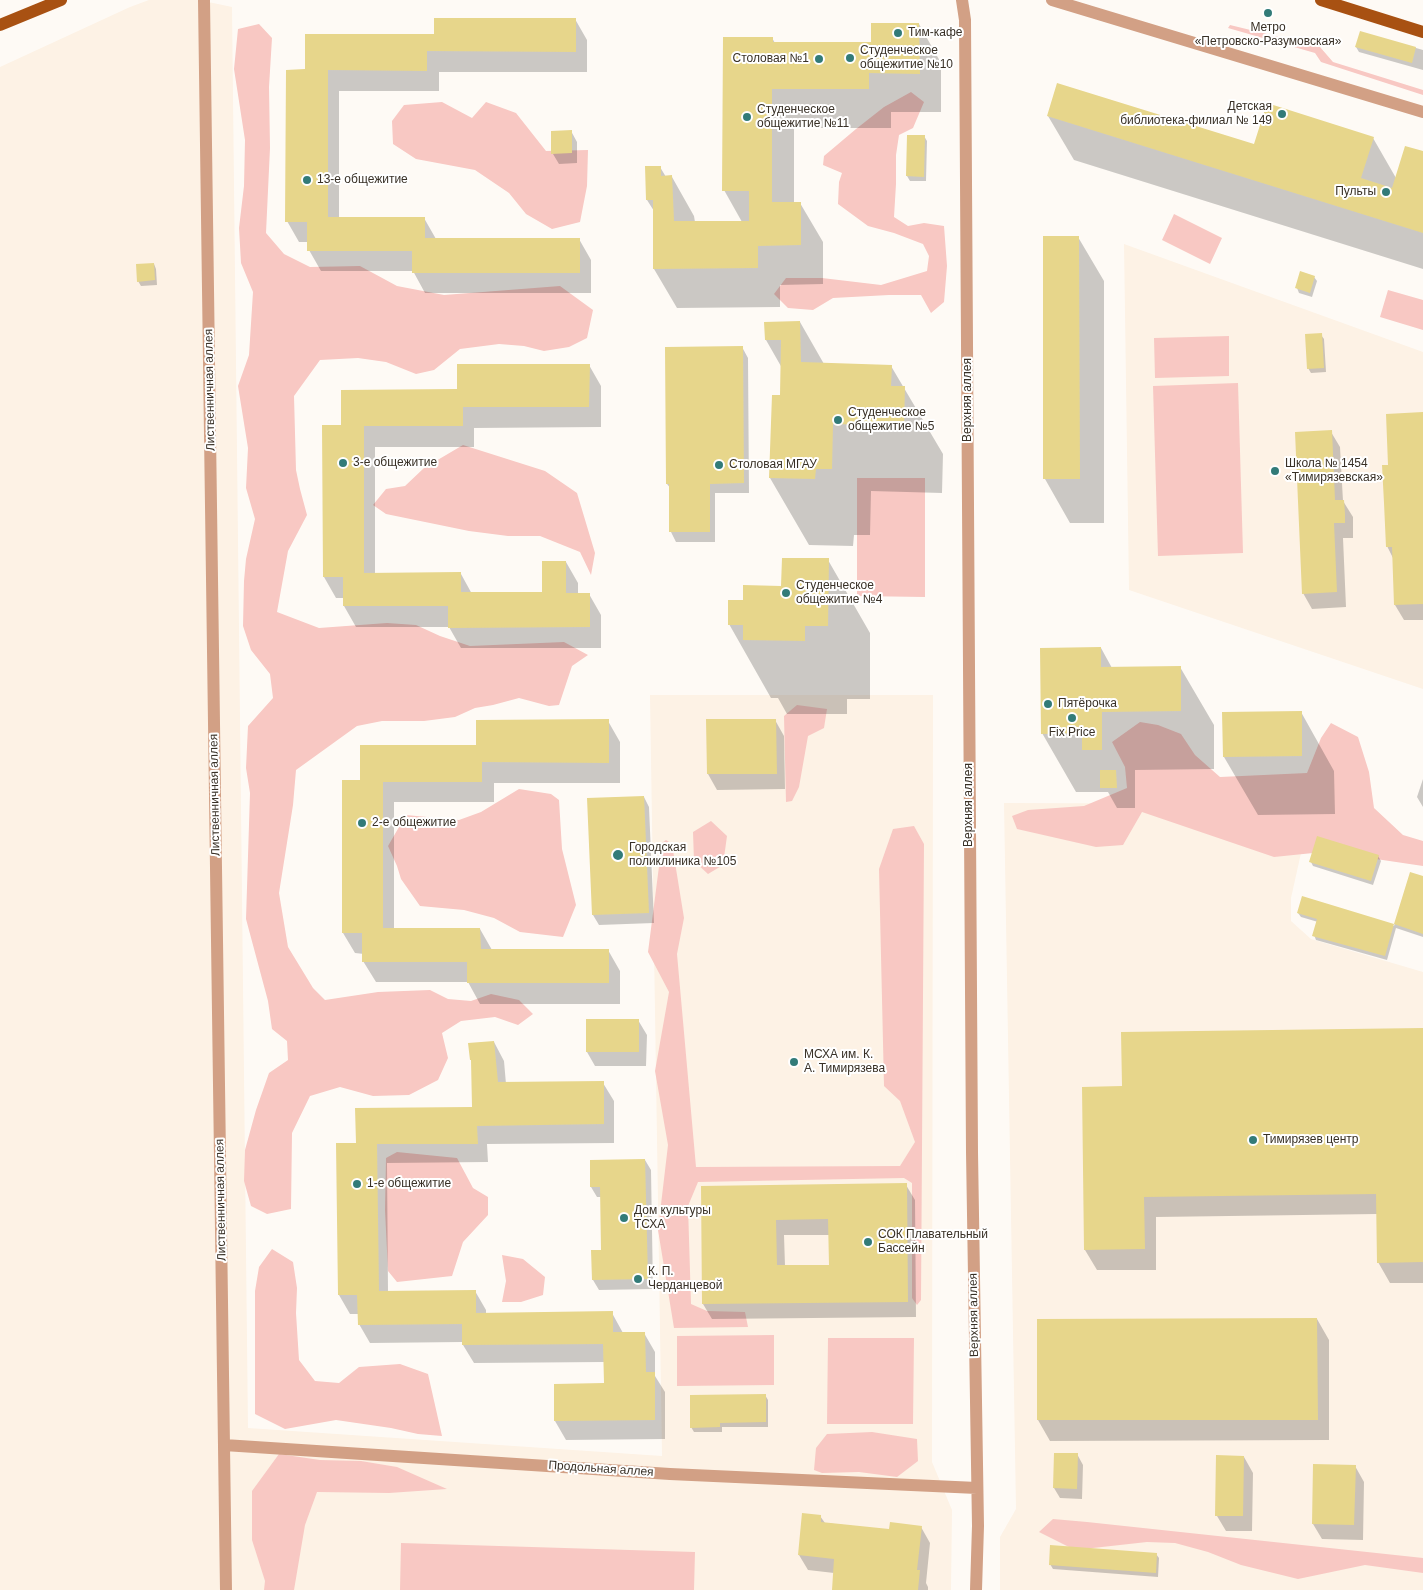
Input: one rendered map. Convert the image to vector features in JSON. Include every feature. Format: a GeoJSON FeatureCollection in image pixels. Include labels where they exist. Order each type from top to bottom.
{"type":"FeatureCollection","features":[{"type":"Feature","properties":{"kind":"main road"},"geometry":{"type":"LineString","coordinates":[[0,25],[61,0]]}},
{"type":"Feature","properties":{"kind":"main road"},"geometry":{"type":"LineString","coordinates":[[1321,0],[1423,32]]}},
{"type":"Feature","properties":{"kind":"street","name":"Лиственничная аллея"},"geometry":{"type":"LineString","coordinates":[[204,0],[226,1590]]}},
{"type":"Feature","properties":{"kind":"street","name":"Верхняя аллея"},"geometry":{"type":"LineString","coordinates":[[962,0],[965,20],[972,1142],[978,1526],[976,1590]]}},
{"type":"Feature","properties":{"kind":"street","name":"Верхняя аллея"},"geometry":{"type":"LineString","coordinates":[[965,20],[972,0]]}},
{"type":"Feature","properties":{"kind":"street"},"geometry":{"type":"LineString","coordinates":[[1052,0],[1423,112]]}},
{"type":"Feature","properties":{"kind":"street","name":"Продольная аллея"},"geometry":{"type":"LineString","coordinates":[[224,1444],[670,1474],[977,1488]]}},
{"type":"Feature","properties":{"kind":"shaded area","name":"МСХА им. К. А. Тимирязева"},"geometry":{"type":"Polygon","coordinates":[[[149,0],[199,0],[232,7],[248,1428],[662,1456],[650,695],[933,695],[932,1462],[952,1510],[951,1590],[0,1590],[0,67],[149,0]]]}},
{"type":"Feature","properties":{"kind":"shaded area"},"geometry":{"type":"Polygon","coordinates":[[[259,24],[272,38],[266,233],[284,254],[310,267],[360,266],[397,286],[444,295],[560,286],[593,310],[587,338],[569,347],[544,351],[524,346],[499,344],[460,349],[434,370],[416,374],[386,362],[358,358],[320,360],[294,396],[296,470],[307,515],[288,551],[277,612],[319,628],[387,623],[416,625],[440,636],[470,646],[564,642],[588,655],[572,666],[559,705],[549,706],[519,698],[475,708],[455,717],[424,721],[382,721],[357,726],[296,770],[293,805],[279,893],[288,947],[313,988],[325,1000],[378,992],[430,990],[448,999],[471,1001],[491,994],[519,1000],[533,1014],[518,1025],[495,1017],[461,1021],[442,1033],[448,1058],[438,1080],[409,1095],[373,1096],[340,1087],[310,1096],[292,1133],[291,1209],[267,1214],[251,1206],[244,1181],[245,1150],[269,1073],[288,1060],[287,1041],[272,1029],[268,1001],[246,919],[250,793],[246,768],[248,726],[273,698],[270,674],[251,650],[243,626],[246,559],[255,519],[246,488],[248,448],[238,386],[249,355],[253,292],[241,263],[239,228],[244,186],[245,140],[234,69],[238,29],[259,24]]]}},
{"type":"Feature","properties":{"kind":"shaded area"},"geometry":{"type":"Polygon","coordinates":[[[1230,25],[1320,47],[1333,62],[1423,90],[1423,95],[1321,62],[1315,53],[1228,28],[1230,25]]]}},
{"type":"Feature","properties":{"kind":"shaded area"},"geometry":{"type":"Polygon","coordinates":[[[911,92],[924,102],[913,128],[899,135],[896,155],[894,217],[908,226],[924,223],[944,226],[947,266],[944,302],[931,313],[921,295],[833,298],[813,310],[788,308],[774,294],[786,278],[822,278],[881,285],[927,271],[929,256],[923,244],[868,226],[838,204],[839,182],[842,173],[823,165],[824,156],[856,129],[884,107],[911,92]]]}},
{"type":"Feature","properties":{"kind":"shaded area"},"geometry":{"type":"Polygon","coordinates":[[[442,102],[472,118],[486,102],[516,113],[546,151],[588,150],[587,186],[580,222],[552,229],[526,214],[509,193],[475,170],[416,159],[393,144],[392,121],[404,105],[442,102]]]}},
{"type":"Feature","properties":{"kind":"shaded area"},"geometry":{"type":"Polygon","coordinates":[[[1174,214],[1222,238],[1210,264],[1162,240],[1174,214]]]}},
{"type":"Feature","properties":{"kind":"shaded area","name":"Школа № 1454 «Тимирязевская»"},"geometry":{"type":"Polygon","coordinates":[[[1124,244],[1423,352],[1423,689],[1129,590],[1124,244]]]}},
{"type":"Feature","properties":{"kind":"shaded area"},"geometry":{"type":"Polygon","coordinates":[[[1388,290],[1423,300],[1423,330],[1380,317],[1388,290]]]}},
{"type":"Feature","properties":{"kind":"shaded area"},"geometry":{"type":"Polygon","coordinates":[[[1229,336],[1229,376],[1155,378],[1154,338],[1229,336]]]}},
{"type":"Feature","properties":{"kind":"shaded area"},"geometry":{"type":"Polygon","coordinates":[[[1238,383],[1243,553],[1158,556],[1153,386],[1238,383]]]}},
{"type":"Feature","properties":{"kind":"shaded area"},"geometry":{"type":"Polygon","coordinates":[[[463,445],[545,471],[577,493],[595,553],[591,575],[580,552],[540,536],[508,536],[469,531],[386,514],[373,505],[386,489],[405,486],[424,468],[463,445]]]}},
{"type":"Feature","properties":{"kind":"shaded area"},"geometry":{"type":"Polygon","coordinates":[[[857,478],[925,478],[925,597],[857,596],[857,478]]]}},
{"type":"Feature","properties":{"kind":"shaded area"},"geometry":{"type":"Polygon","coordinates":[[[797,705],[827,709],[824,728],[808,736],[799,787],[792,801],[786,802],[784,716],[797,705]]]}},
{"type":"Feature","properties":{"kind":"shaded area"},"geometry":{"type":"Polygon","coordinates":[[[1140,722],[1158,725],[1181,734],[1195,755],[1220,777],[1307,773],[1321,738],[1331,723],[1358,737],[1369,772],[1374,808],[1403,835],[1423,841],[1423,866],[1313,853],[1274,857],[1142,812],[1123,845],[1096,847],[1017,829],[1012,816],[1028,810],[1084,806],[1127,788],[1125,767],[1112,742],[1140,722]]]}},
{"type":"Feature","properties":{"kind":"shaded area"},"geometry":{"type":"Polygon","coordinates":[[[519,789],[551,794],[559,800],[562,849],[576,905],[563,937],[520,932],[494,918],[464,910],[420,906],[401,879],[388,846],[406,815],[459,820],[481,812],[519,789]]]}},
{"type":"Feature","properties":{"kind":"shaded area"},"geometry":{"type":"Polygon","coordinates":[[[1004,803],[1285,804],[1305,835],[1291,898],[1291,921],[1311,939],[1423,972],[1423,1590],[1000,1590],[1000,1537],[1016,1509],[1004,803]]]}},
{"type":"Feature","properties":{"kind":"shaded area"},"geometry":{"type":"Polygon","coordinates":[[[711,821],[727,836],[723,865],[708,874],[694,861],[693,832],[711,821]]]}},
{"type":"Feature","properties":{"kind":"shaded area"},"geometry":{"type":"Polygon","coordinates":[[[914,826],[924,844],[921,1300],[917,1305],[912,1298],[912,1183],[904,1178],[698,1182],[688,1206],[691,1304],[707,1311],[745,1312],[748,1327],[674,1328],[658,1230],[668,1145],[655,1071],[669,992],[648,952],[662,843],[666,840],[672,844],[684,918],[677,954],[696,1167],[900,1166],[915,1142],[900,1101],[884,1086],[879,869],[893,829],[914,826]]]}},
{"type":"Feature","properties":{"kind":"shaded area"},"geometry":{"type":"Polygon","coordinates":[[[397,1152],[457,1158],[473,1188],[488,1197],[488,1215],[463,1242],[452,1276],[397,1282],[388,1271],[385,1210],[386,1158],[397,1152]]]}},
{"type":"Feature","properties":{"kind":"shaded area"},"geometry":{"type":"Polygon","coordinates":[[[272,1249],[293,1262],[297,1288],[296,1313],[299,1360],[315,1381],[339,1383],[359,1367],[400,1364],[428,1374],[442,1436],[418,1434],[336,1420],[285,1429],[255,1414],[255,1291],[259,1267],[272,1249]]]}},
{"type":"Feature","properties":{"kind":"shaded area"},"geometry":{"type":"Polygon","coordinates":[[[502,1255],[523,1259],[545,1277],[543,1295],[521,1302],[502,1302],[506,1281],[502,1255]]]}},
{"type":"Feature","properties":{"kind":"shaded area"},"geometry":{"type":"Polygon","coordinates":[[[774,1335],[774,1385],[677,1386],[677,1336],[774,1335]]]}},
{"type":"Feature","properties":{"kind":"shaded area"},"geometry":{"type":"Polygon","coordinates":[[[828,1338],[914,1338],[913,1424],[827,1424],[828,1338]]]}},
{"type":"Feature","properties":{"kind":"shaded area"},"geometry":{"type":"Polygon","coordinates":[[[872,1432],[917,1439],[918,1461],[897,1477],[859,1472],[822,1473],[814,1470],[816,1448],[827,1434],[872,1432]]]}},
{"type":"Feature","properties":{"kind":"shaded area"},"geometry":{"type":"Polygon","coordinates":[[[279,1454],[320,1460],[361,1461],[397,1467],[447,1489],[389,1493],[317,1492],[305,1525],[294,1590],[264,1590],[265,1581],[252,1540],[252,1491],[279,1454]]]}},
{"type":"Feature","properties":{"kind":"shaded area"},"geometry":{"type":"Polygon","coordinates":[[[1053,1519],[1423,1558],[1423,1573],[1365,1565],[1298,1579],[1241,1565],[1208,1552],[1175,1543],[1147,1542],[1075,1550],[1039,1532],[1053,1519]]]}},
{"type":"Feature","properties":{"kind":"shaded area"},"geometry":{"type":"Polygon","coordinates":[[[401,1543],[695,1552],[694,1590],[400,1590],[401,1543]]]}},
{"type":"Feature","properties":{"kind":"building","name":"13-е общежитие"},"geometry":{"type":"Polygon","coordinates":[[[434,18],[576,18],[576,52],[427,51],[427,71],[328,70],[328,217],[425,217],[425,238],[580,238],[580,273],[412,273],[412,251],[307,251],[307,222],[285,222],[286,70],[305,69],[305,34],[434,34],[434,18]]]}},
{"type":"Feature","properties":{"kind":"building"},"geometry":{"type":"Polygon","coordinates":[[[871,23],[919,23],[920,74],[869,73],[869,89],[772,89],[772,202],[801,202],[801,245],[758,246],[758,268],[653,269],[653,200],[646,200],[645,166],[661,166],[661,176],[672,175],[674,221],[749,221],[749,191],[722,191],[723,37],[773,37],[773,42],[871,42],[871,23]]]}},
{"type":"Feature","properties":{"kind":"building"},"geometry":{"type":"Polygon","coordinates":[[[1360,31],[1416,47],[1412,63],[1355,47],[1360,31]]]}},
{"type":"Feature","properties":{"kind":"building"},"geometry":{"type":"Polygon","coordinates":[[[1057,83],[1254,144],[1267,103],[1374,137],[1361,178],[1392,188],[1405,146],[1423,151],[1423,233],[1047,116],[1057,83]]]}},
{"type":"Feature","properties":{"kind":"building"},"geometry":{"type":"Polygon","coordinates":[[[572,130],[572,153],[551,154],[551,131],[572,130]]]}},
{"type":"Feature","properties":{"kind":"building"},"geometry":{"type":"Polygon","coordinates":[[[907,135],[925,135],[924,177],[906,176],[907,135]]]}},
{"type":"Feature","properties":{"kind":"building"},"geometry":{"type":"Polygon","coordinates":[[[1043,236],[1079,236],[1080,479],[1043,479],[1043,236]]]}},
{"type":"Feature","properties":{"kind":"building"},"geometry":{"type":"Polygon","coordinates":[[[154,263],[155,280],[137,282],[136,264],[154,263]]]}},
{"type":"Feature","properties":{"kind":"building"},"geometry":{"type":"Polygon","coordinates":[[[1300,271],[1315,276],[1310,293],[1295,288],[1300,271]]]}},
{"type":"Feature","properties":{"kind":"building","name":"Студенческое общежитие №5"},"geometry":{"type":"Polygon","coordinates":[[[800,321],[801,362],[892,365],[891,386],[905,386],[904,426],[833,424],[832,469],[816,469],[815,479],[769,478],[772,395],[780,395],[781,340],[765,340],[764,322],[800,321]]]}},
{"type":"Feature","properties":{"kind":"building"},"geometry":{"type":"Polygon","coordinates":[[[1322,333],[1324,368],[1307,369],[1305,334],[1322,333]]]}},
{"type":"Feature","properties":{"kind":"building"},"geometry":{"type":"Polygon","coordinates":[[[743,346],[744,483],[710,484],[710,532],[669,532],[669,484],[666,484],[665,347],[743,346]]]}},
{"type":"Feature","properties":{"kind":"building","name":"3-е общежитие"},"geometry":{"type":"Polygon","coordinates":[[[457,364],[590,364],[589,407],[463,407],[463,426],[364,426],[364,573],[461,572],[461,592],[542,592],[542,561],[566,561],[566,593],[590,593],[590,627],[448,628],[448,606],[343,606],[343,577],[323,577],[322,425],[341,425],[341,390],[457,389],[457,364]]]}},
{"type":"Feature","properties":{"kind":"building"},"geometry":{"type":"Polygon","coordinates":[[[1423,412],[1423,604],[1394,605],[1392,547],[1386,547],[1382,465],[1388,465],[1386,414],[1423,412]]]}},
{"type":"Feature","properties":{"kind":"building"},"geometry":{"type":"Polygon","coordinates":[[[1332,430],[1335,500],[1344,500],[1345,514],[1345,523],[1334,523],[1337,592],[1302,594],[1295,432],[1332,430]]]}},
{"type":"Feature","properties":{"kind":"building","name":"Студенческое общежитие №4"},"geometry":{"type":"Polygon","coordinates":[[[782,558],[829,558],[828,626],[805,626],[805,641],[743,640],[743,625],[728,625],[728,600],[743,600],[743,585],[781,586],[782,558]]]}},
{"type":"Feature","properties":{"kind":"building"},"geometry":{"type":"Polygon","coordinates":[[[1101,647],[1101,667],[1181,666],[1181,711],[1102,712],[1102,750],[1082,750],[1082,733],[1041,734],[1040,648],[1101,647]]]}},
{"type":"Feature","properties":{"kind":"building"},"geometry":{"type":"Polygon","coordinates":[[[1302,711],[1302,756],[1223,757],[1222,712],[1302,711]]]}},
{"type":"Feature","properties":{"kind":"building","name":"2-е общежитие"},"geometry":{"type":"Polygon","coordinates":[[[609,719],[609,763],[482,762],[482,782],[383,782],[383,928],[480,928],[481,949],[609,949],[609,983],[467,983],[467,962],[362,962],[362,933],[342,933],[342,780],[360,780],[360,745],[476,745],[476,720],[609,719]]]}},
{"type":"Feature","properties":{"kind":"building"},"geometry":{"type":"Polygon","coordinates":[[[706,719],[776,719],[777,774],[707,774],[706,719]]]}},
{"type":"Feature","properties":{"kind":"building"},"geometry":{"type":"Polygon","coordinates":[[[1100,770],[1116,770],[1117,788],[1100,788],[1100,770]]]}},
{"type":"Feature","properties":{"kind":"building","name":"Городская поликлиника №105"},"geometry":{"type":"Polygon","coordinates":[[[644,796],[649,913],[592,915],[587,798],[644,796]]]}},
{"type":"Feature","properties":{"kind":"building"},"geometry":{"type":"Polygon","coordinates":[[[1317,836],[1379,855],[1371,881],[1309,862],[1317,836]]]}},
{"type":"Feature","properties":{"kind":"building"},"geometry":{"type":"Polygon","coordinates":[[[1410,872],[1423,876],[1423,934],[1394,924],[1410,872]]]}},
{"type":"Feature","properties":{"kind":"building"},"geometry":{"type":"Polygon","coordinates":[[[1302,896],[1394,924],[1385,956],[1312,936],[1317,919],[1297,913],[1302,896]]]}},
{"type":"Feature","properties":{"kind":"building"},"geometry":{"type":"Polygon","coordinates":[[[586,1019],[639,1019],[639,1052],[586,1052],[586,1019]]]}},
{"type":"Feature","properties":{"kind":"building","name":"Тимирязев центр"},"geometry":{"type":"Polygon","coordinates":[[[1423,1028],[1423,1262],[1377,1263],[1376,1194],[1144,1197],[1145,1249],[1084,1250],[1082,1087],[1122,1086],[1121,1032],[1423,1028]]]}},
{"type":"Feature","properties":{"kind":"building","name":"1-е общежитие"},"geometry":{"type":"Polygon","coordinates":[[[494,1041],[498,1082],[604,1081],[604,1124],[477,1126],[478,1144],[377,1144],[379,1291],[476,1290],[476,1313],[613,1311],[613,1332],[645,1332],[646,1372],[655,1372],[655,1420],[554,1421],[554,1384],[604,1383],[603,1344],[462,1345],[462,1324],[358,1325],[357,1295],[338,1295],[336,1143],[356,1143],[355,1108],[472,1107],[471,1060],[468,1043],[494,1041]]]}},
{"type":"Feature","properties":{"kind":"building","name":"Дом культуры ТСХА"},"geometry":{"type":"Polygon","coordinates":[[[645,1159],[648,1279],[592,1280],[591,1250],[601,1250],[600,1187],[590,1187],[590,1160],[645,1159]]]}},
{"type":"Feature","properties":{"kind":"building","name":"СОК Плавательный Бассейн"},"geometry":{"type":"Polygon","coordinates":[[[907,1183],[908,1302],[702,1304],[701,1186],[907,1183]],[[828,1219],[776,1220],[777,1265],[829,1265],[828,1219]]]}},
{"type":"Feature","properties":{"kind":"building"},"geometry":{"type":"Polygon","coordinates":[[[1317,1318],[1318,1420],[1037,1420],[1037,1319],[1317,1318]]]}},
{"type":"Feature","properties":{"kind":"building"},"geometry":{"type":"Polygon","coordinates":[[[766,1394],[766,1422],[720,1423],[720,1427],[690,1428],[690,1395],[766,1394]]]}},
{"type":"Feature","properties":{"kind":"building"},"geometry":{"type":"Polygon","coordinates":[[[1054,1453],[1078,1453],[1077,1489],[1053,1488],[1054,1453]]]}},
{"type":"Feature","properties":{"kind":"building"},"geometry":{"type":"Polygon","coordinates":[[[1216,1455],[1244,1456],[1243,1516],[1215,1516],[1216,1455]]]}},
{"type":"Feature","properties":{"kind":"building"},"geometry":{"type":"Polygon","coordinates":[[[1313,1464],[1356,1465],[1354,1525],[1312,1524],[1313,1464]]]}},
{"type":"Feature","properties":{"kind":"building"},"geometry":{"type":"Polygon","coordinates":[[[802,1513],[821,1515],[821,1522],[889,1529],[890,1522],[922,1526],[917,1570],[920,1570],[918,1590],[832,1590],[834,1559],[798,1555],[802,1513]]]}},
{"type":"Feature","properties":{"kind":"building"},"geometry":{"type":"Polygon","coordinates":[[[1050,1545],[1157,1553],[1156,1573],[1049,1565],[1050,1545]]]}},
{"type":"Feature","properties":{"kind":"place","name":"Метро «Петровско-Разумовская»"},"geometry":{"type":"Point","coordinates":[1268,13]}},
{"type":"Feature","properties":{"kind":"place","name":"Тим-кафе"},"geometry":{"type":"Point","coordinates":[898,33]}},
{"type":"Feature","properties":{"kind":"place","name":"Студенческое общежитие №10"},"geometry":{"type":"Point","coordinates":[850,58]}},
{"type":"Feature","properties":{"kind":"place","name":"Столовая №1"},"geometry":{"type":"Point","coordinates":[819,59]}},
{"type":"Feature","properties":{"kind":"place","name":"Детская библиотека-филиал № 149"},"geometry":{"type":"Point","coordinates":[1282,114]}},
{"type":"Feature","properties":{"kind":"place","name":"Студенческое общежитие №11"},"geometry":{"type":"Point","coordinates":[747,117]}},
{"type":"Feature","properties":{"kind":"place","name":"13-е общежитие"},"geometry":{"type":"Point","coordinates":[307,180]}},
{"type":"Feature","properties":{"kind":"place","name":"Пульты"},"geometry":{"type":"Point","coordinates":[1386,192]}},
{"type":"Feature","properties":{"kind":"place","name":"Студенческое общежитие №5"},"geometry":{"type":"Point","coordinates":[838,420]}},
{"type":"Feature","properties":{"kind":"place","name":"3-е общежитие"},"geometry":{"type":"Point","coordinates":[343,463]}},
{"type":"Feature","properties":{"kind":"place","name":"Столовая МГАУ"},"geometry":{"type":"Point","coordinates":[719,465]}},
{"type":"Feature","properties":{"kind":"place","name":"Школа № 1454 «Тимирязевская»"},"geometry":{"type":"Point","coordinates":[1275,471]}},
{"type":"Feature","properties":{"kind":"place","name":"Студенческое общежитие №4"},"geometry":{"type":"Point","coordinates":[786,593]}},
{"type":"Feature","properties":{"kind":"place","name":"Пятёрочка"},"geometry":{"type":"Point","coordinates":[1048,704]}},
{"type":"Feature","properties":{"kind":"place","name":"Fix Price"},"geometry":{"type":"Point","coordinates":[1072,718]}},
{"type":"Feature","properties":{"kind":"place","name":"2-е общежитие"},"geometry":{"type":"Point","coordinates":[362,823]}},
{"type":"Feature","properties":{"kind":"place","name":"Городская поликлиника №105"},"geometry":{"type":"Point","coordinates":[618,855]}},
{"type":"Feature","properties":{"kind":"place","name":"МСХА им. К. А. Тимирязева"},"geometry":{"type":"Point","coordinates":[794,1062]}},
{"type":"Feature","properties":{"kind":"place","name":"Тимирязев центр"},"geometry":{"type":"Point","coordinates":[1253,1140]}},
{"type":"Feature","properties":{"kind":"place","name":"1-е общежитие"},"geometry":{"type":"Point","coordinates":[357,1184]}},
{"type":"Feature","properties":{"kind":"place","name":"Дом культуры ТСХА"},"geometry":{"type":"Point","coordinates":[624,1218]}},
{"type":"Feature","properties":{"kind":"place","name":"СОК Плавательный Бассейн"},"geometry":{"type":"Point","coordinates":[868,1242]}},
{"type":"Feature","properties":{"kind":"place","name":"К. П. Черданцевой"},"geometry":{"type":"Point","coordinates":[638,1279]}}]}
